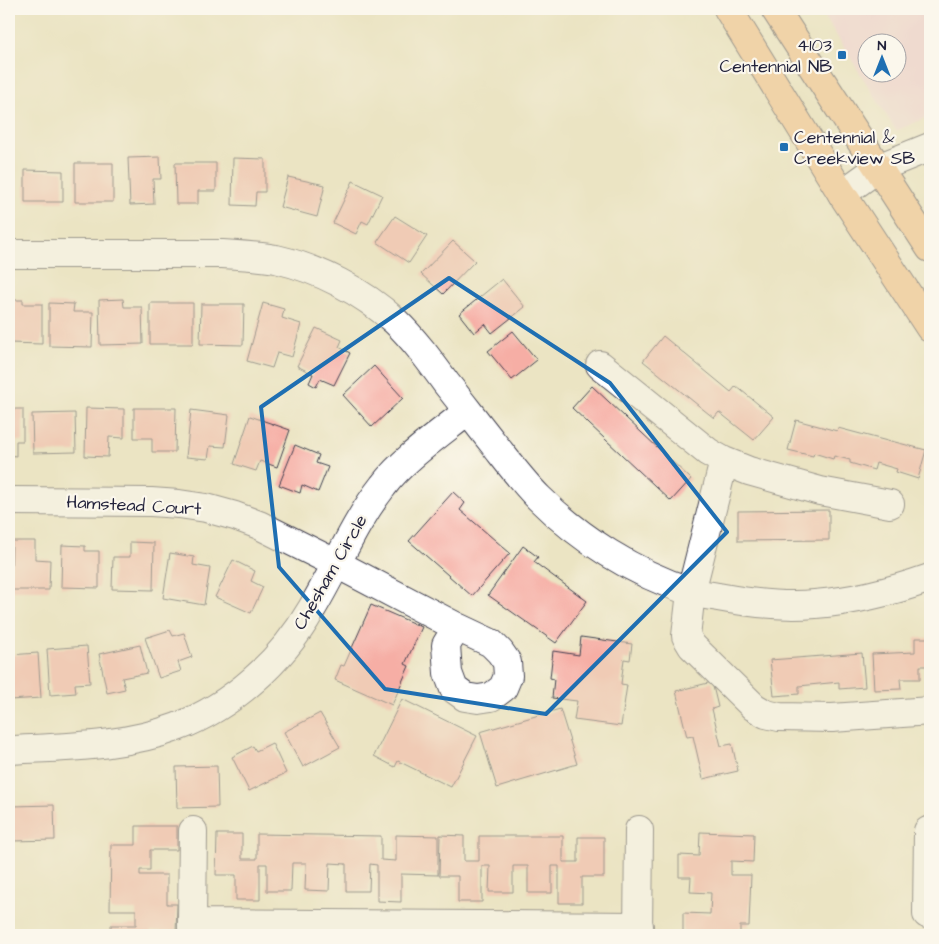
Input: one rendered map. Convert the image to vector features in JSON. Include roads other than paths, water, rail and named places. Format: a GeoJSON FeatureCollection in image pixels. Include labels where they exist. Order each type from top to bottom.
{"type":"FeatureCollection","features":[{"type":"Feature","properties":{"kind":"main road"},"geometry":{"type":"LineString","coordinates":[[728,9],[842,194],[930,328]]}},
{"type":"Feature","properties":{"kind":"main road"},"geometry":{"type":"LineString","coordinates":[[774,9],[930,248]]}},
{"type":"Feature","properties":{"kind":"street"},"geometry":{"type":"LineString","coordinates":[[842,194],[878,168],[930,147]]}},
{"type":"Feature","properties":{"kind":"street"},"geometry":{"type":"LineString","coordinates":[[9,254],[221,254],[275,259],[302,267],[331,279],[376,306],[395,322],[418,346],[521,478],[539,498],[565,521],[593,543],[624,562],[658,579],[691,592],[773,605],[813,605],[853,600],[894,591],[930,578]]}},
{"type":"Feature","properties":{"kind":"street"},"geometry":{"type":"LineString","coordinates":[[600,365],[708,452],[724,462],[820,491],[890,504]]}},
{"type":"Feature","properties":{"kind":"street","name":"Chesham Circle"},"geometry":{"type":"LineString","coordinates":[[9,750],[92,745],[122,741],[177,727],[232,697],[277,658],[310,612],[352,533],[384,484],[405,463],[468,411]]}},
{"type":"Feature","properties":{"kind":"street"},"geometry":{"type":"LineString","coordinates":[[724,462],[691,592],[686,636],[692,646],[754,707],[766,714],[779,717],[832,718],[930,711]]}},
{"type":"Feature","properties":{"kind":"street","name":"Hamstead Court"},"geometry":{"type":"LineString","coordinates":[[9,501],[151,502],[206,508],[235,516],[259,525],[337,564],[456,627]]}},
{"type":"Feature","properties":{"kind":"street"},"geometry":{"type":"LineString","coordinates":[[193,831],[192,929],[639,931],[639,830]]}},
{"type":"Feature","properties":{"kind":"street"},"geometry":{"type":"LineString","coordinates":[[928,831],[928,921]]}},
{"type":"Feature","properties":{"kind":"place","name":"4103 Centennial NB"},"geometry":{"type":"Point","coordinates":[842,55]}},
{"type":"Feature","properties":{"kind":"place","name":"Centennial & Creekview SB"},"geometry":{"type":"Point","coordinates":[784,147]}}]}
